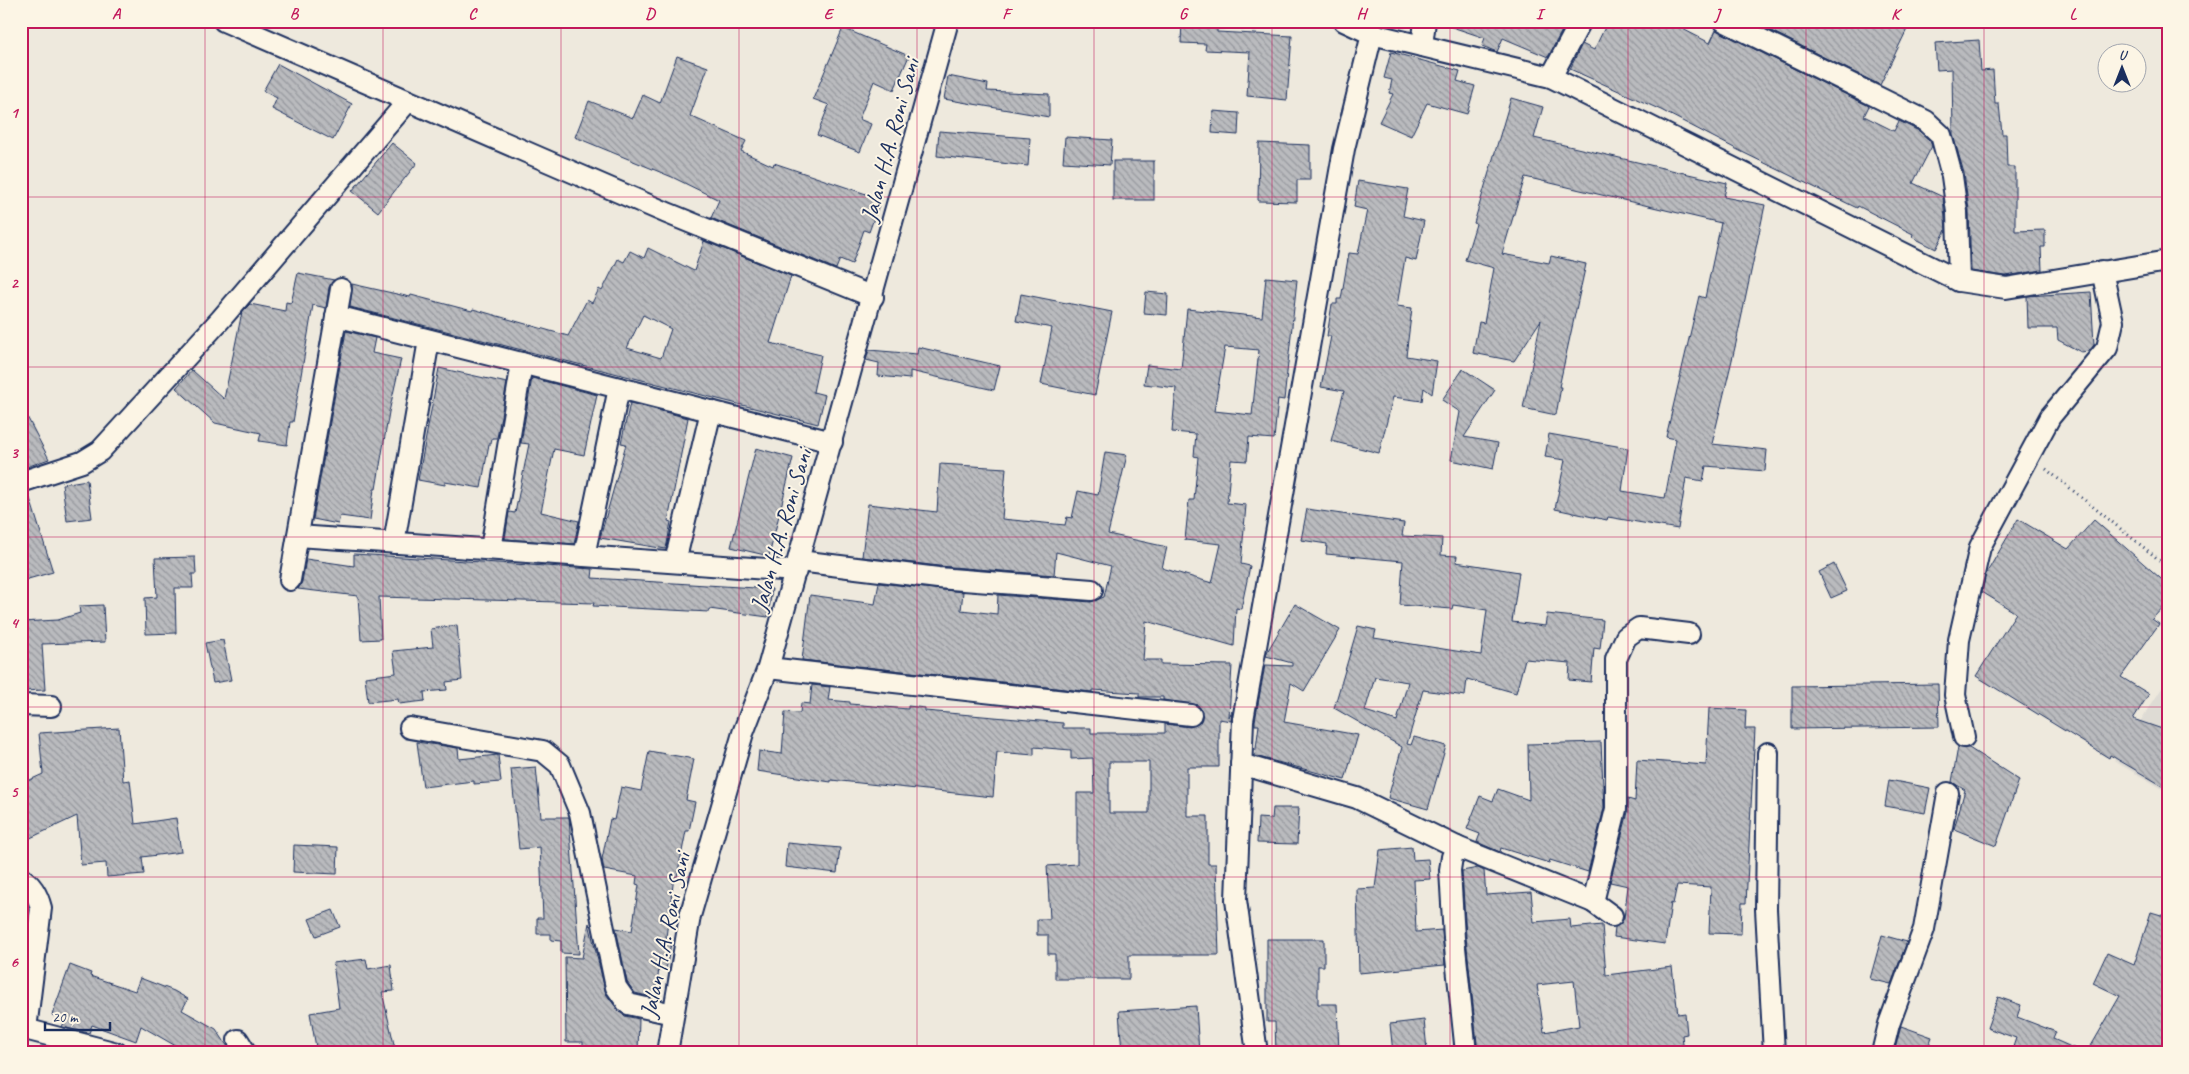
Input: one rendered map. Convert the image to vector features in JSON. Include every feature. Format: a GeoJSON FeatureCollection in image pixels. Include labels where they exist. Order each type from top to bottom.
{"type":"FeatureCollection","features":[{"type":"Feature","properties":{"kind":"street"},"geometry":{"type":"LineString","coordinates":[[224,21],[667,213],[873,297]]}},
{"type":"Feature","properties":{"kind":"street","name":"Jalan H.A. Roni Sani"},"geometry":{"type":"LineString","coordinates":[[667,1053],[690,916],[742,733],[768,668],[873,297],[948,21]]}},
{"type":"Feature","properties":{"kind":"street"},"geometry":{"type":"LineString","coordinates":[[1344,21],[1372,34],[1551,77],[1959,281],[2006,288],[2168,261]]}},
{"type":"Feature","properties":{"kind":"street"},"geometry":{"type":"LineString","coordinates":[[1422,46],[1425,21]]}},
{"type":"Feature","properties":{"kind":"street"},"geometry":{"type":"LineString","coordinates":[[1551,77],[1581,21]]}},
{"type":"Feature","properties":{"kind":"street"},"geometry":{"type":"LineString","coordinates":[[1724,21],[1926,121],[1941,135],[1952,176],[1957,212],[1959,281]]}},
{"type":"Feature","properties":{"kind":"street"},"geometry":{"type":"LineString","coordinates":[[1257,1053],[1236,900],[1245,710],[1344,149],[1372,34]]}},
{"type":"Feature","properties":{"kind":"street"},"geometry":{"type":"LineString","coordinates":[[21,482],[69,468],[100,451],[221,319],[408,101]]}},
{"type":"Feature","properties":{"kind":"street"},"geometry":{"type":"LineString","coordinates":[[1964,737],[1954,695],[1959,640],[1980,547],[2028,454],[2050,417],[2107,348],[2113,322],[2102,271]]}},
{"type":"Feature","properties":{"kind":"street"},"geometry":{"type":"LineString","coordinates":[[290,580],[341,289]]}},
{"type":"Feature","properties":{"kind":"street"},"geometry":{"type":"LineString","coordinates":[[336,316],[832,442]]}},
{"type":"Feature","properties":{"kind":"street"},"geometry":{"type":"LineString","coordinates":[[394,543],[430,340]]}},
{"type":"Feature","properties":{"kind":"street"},"geometry":{"type":"LineString","coordinates":[[491,549],[522,363]]}},
{"type":"Feature","properties":{"kind":"street"},"geometry":{"type":"LineString","coordinates":[[584,556],[618,388]]}},
{"type":"Feature","properties":{"kind":"street"},"geometry":{"type":"LineString","coordinates":[[675,562],[711,411]]}},
{"type":"Feature","properties":{"kind":"street"},"geometry":{"type":"LineString","coordinates":[[298,536],[675,562],[797,566],[1092,590]]}},
{"type":"Feature","properties":{"kind":"street"},"geometry":{"type":"LineString","coordinates":[[1592,902],[1616,809],[1616,659],[1626,636],[1639,628],[1689,634]]}},
{"type":"Feature","properties":{"kind":"street"},"geometry":{"type":"LineString","coordinates":[[768,668],[1191,715]]}},
{"type":"Feature","properties":{"kind":"street"},"geometry":{"type":"LineString","coordinates":[[21,705],[51,706]]}},
{"type":"Feature","properties":{"kind":"street"},"geometry":{"type":"LineString","coordinates":[[410,728],[543,751],[560,765],[580,813],[616,987],[628,1004],[673,1014]]}},
{"type":"Feature","properties":{"kind":"street"},"geometry":{"type":"LineString","coordinates":[[1768,753],[1766,909],[1774,1053]]}},
{"type":"Feature","properties":{"kind":"street"},"geometry":{"type":"LineString","coordinates":[[1241,764],[1357,798],[1457,847],[1592,902],[1612,916]]}},
{"type":"Feature","properties":{"kind":"street"},"geometry":{"type":"LineString","coordinates":[[1882,1053],[1889,1024],[1924,929],[1948,793]]}},
{"type":"Feature","properties":{"kind":"street"},"geometry":{"type":"LineString","coordinates":[[1457,847],[1452,857],[1450,870],[1454,938],[1466,1053]]}},
{"type":"Feature","properties":{"kind":"street"},"geometry":{"type":"LineString","coordinates":[[21,878],[27,882],[38,896],[40,908],[24,1029],[117,1053]]}},
{"type":"Feature","properties":{"kind":"path"},"geometry":{"type":"LineString","coordinates":[[2028,454],[2168,567]]}},
{"type":"Feature","properties":{"kind":"shaded area"},"geometry":{"type":"Polygon","coordinates":[[[2164,685],[2168,685],[2168,792],[2114,761],[2164,685]]]}},
{"type":"Feature","properties":{"kind":"building"},"geometry":{"type":"Polygon","coordinates":[[[1182,21],[1217,21],[1217,32],[1292,36],[1287,100],[1247,96],[1250,52],[1205,50],[1206,44],[1181,43],[1182,21]]]}},
{"type":"Feature","properties":{"kind":"building"},"geometry":{"type":"Polygon","coordinates":[[[1444,21],[1567,21],[1548,57],[1503,38],[1497,52],[1482,46],[1485,38],[1443,24],[1444,21]]]}},
{"type":"Feature","properties":{"kind":"building"},"geometry":{"type":"Polygon","coordinates":[[[1608,21],[1667,21],[1710,43],[1716,30],[1869,106],[1864,116],[1894,131],[1899,121],[1919,131],[1930,141],[1932,146],[1913,183],[1943,197],[1946,230],[1936,249],[1912,237],[1913,234],[1858,206],[1857,208],[1661,110],[1570,69],[1582,44],[1594,50],[1608,21]]]}},
{"type":"Feature","properties":{"kind":"building"},"geometry":{"type":"Polygon","coordinates":[[[1751,21],[1911,21],[1880,85],[1751,21]]]}},
{"type":"Feature","properties":{"kind":"building"},"geometry":{"type":"Polygon","coordinates":[[[843,28],[909,56],[894,90],[874,81],[859,119],[871,124],[860,152],[817,135],[829,105],[813,99],[843,28]]]}},
{"type":"Feature","properties":{"kind":"building"},"geometry":{"type":"Polygon","coordinates":[[[1979,40],[1981,71],[1993,70],[1995,104],[1999,104],[2002,134],[2006,134],[2007,167],[2015,167],[2015,231],[2045,230],[2045,247],[2041,247],[2042,270],[2006,276],[1971,271],[1969,210],[1964,173],[1953,135],[1952,69],[1937,70],[1935,43],[1979,40]]]}},
{"type":"Feature","properties":{"kind":"building"},"geometry":{"type":"Polygon","coordinates":[[[1391,52],[1460,71],[1457,81],[1475,86],[1467,114],[1427,103],[1411,136],[1379,122],[1393,94],[1389,93],[1392,80],[1384,78],[1391,52]]]}},
{"type":"Feature","properties":{"kind":"building"},"geometry":{"type":"Polygon","coordinates":[[[677,56],[708,67],[690,116],[746,141],[741,151],[773,166],[774,163],[881,199],[869,232],[864,230],[852,264],[840,259],[836,269],[711,218],[719,200],[672,177],[575,137],[589,101],[633,118],[643,95],[660,103],[677,56]]]}},
{"type":"Feature","properties":{"kind":"building"},"geometry":{"type":"Polygon","coordinates":[[[278,64],[352,104],[333,140],[272,109],[277,98],[263,91],[278,64]]]}},
{"type":"Feature","properties":{"kind":"building"},"geometry":{"type":"Polygon","coordinates":[[[948,76],[988,84],[987,91],[1049,94],[1049,117],[944,99],[948,76]]]}},
{"type":"Feature","properties":{"kind":"building"},"geometry":{"type":"Polygon","coordinates":[[[1511,98],[1543,107],[1534,138],[1727,183],[1724,197],[1765,205],[1736,343],[1712,444],[1767,450],[1765,471],[1706,466],[1703,481],[1686,478],[1678,529],[1608,517],[1607,520],[1555,509],[1565,460],[1545,457],[1549,434],[1628,448],[1622,491],[1665,498],[1676,439],[1666,437],[1699,296],[1705,298],[1721,223],[1525,177],[1502,254],[1549,263],[1551,256],[1586,264],[1559,387],[1561,387],[1556,415],[1523,408],[1541,320],[1514,361],[1473,353],[1479,322],[1484,323],[1494,268],[1465,260],[1511,98]]]}},
{"type":"Feature","properties":{"kind":"building"},"geometry":{"type":"Polygon","coordinates":[[[1213,111],[1239,113],[1238,135],[1212,133],[1213,111]]]}},
{"type":"Feature","properties":{"kind":"building"},"geometry":{"type":"Polygon","coordinates":[[[939,131],[1030,138],[1028,166],[937,156],[939,131]]]}},
{"type":"Feature","properties":{"kind":"building"},"geometry":{"type":"Polygon","coordinates":[[[1065,137],[1112,140],[1110,165],[1063,162],[1065,137]]]}},
{"type":"Feature","properties":{"kind":"building"},"geometry":{"type":"Polygon","coordinates":[[[392,143],[417,163],[378,212],[352,191],[392,143]]]}},
{"type":"Feature","properties":{"kind":"building"},"geometry":{"type":"Polygon","coordinates":[[[1259,143],[1310,145],[1310,180],[1297,180],[1297,202],[1258,201],[1259,143]]]}},
{"type":"Feature","properties":{"kind":"building"},"geometry":{"type":"Polygon","coordinates":[[[1113,161],[1154,161],[1154,200],[1113,200],[1113,161]]]}},
{"type":"Feature","properties":{"kind":"building"},"geometry":{"type":"Polygon","coordinates":[[[1358,181],[1408,189],[1403,216],[1424,221],[1416,261],[1405,258],[1397,306],[1412,308],[1406,356],[1437,361],[1432,394],[1424,388],[1422,401],[1393,397],[1379,453],[1331,441],[1344,391],[1321,387],[1331,336],[1327,336],[1332,304],[1337,304],[1337,299],[1341,299],[1349,253],[1358,254],[1367,210],[1354,207],[1358,181]]]}},
{"type":"Feature","properties":{"kind":"building"},"geometry":{"type":"Polygon","coordinates":[[[704,241],[791,276],[770,343],[821,355],[813,392],[825,395],[818,424],[350,307],[352,284],[410,297],[411,295],[472,311],[473,309],[568,336],[587,300],[592,303],[599,289],[602,291],[618,259],[624,262],[630,251],[644,258],[648,248],[694,271],[704,241]],[[643,315],[627,348],[661,358],[671,329],[643,315]]]}},
{"type":"Feature","properties":{"kind":"building"},"geometry":{"type":"Polygon","coordinates":[[[298,273],[334,280],[329,287],[326,308],[313,305],[293,422],[290,422],[287,445],[259,441],[261,433],[215,423],[176,388],[192,370],[224,399],[242,312],[250,304],[285,311],[286,302],[291,303],[298,273]]]}},
{"type":"Feature","properties":{"kind":"building"},"geometry":{"type":"Polygon","coordinates":[[[1266,277],[1297,280],[1284,400],[1278,399],[1274,439],[1249,437],[1247,461],[1231,460],[1227,503],[1246,505],[1241,564],[1250,566],[1241,609],[1236,608],[1234,646],[1146,621],[1143,660],[1161,660],[1161,664],[1232,665],[1229,717],[1232,711],[1231,721],[1219,719],[1219,767],[1187,767],[1187,816],[1208,816],[1208,864],[1216,864],[1219,955],[1129,955],[1129,979],[1055,979],[1055,954],[1048,954],[1048,935],[1037,935],[1037,919],[1050,919],[1047,866],[1077,864],[1077,793],[1094,793],[1093,758],[1071,759],[1071,750],[1034,747],[1034,755],[997,752],[993,797],[831,780],[831,782],[757,771],[759,751],[782,754],[785,712],[800,713],[801,703],[810,704],[812,685],[830,687],[828,700],[850,702],[850,704],[908,709],[908,706],[925,708],[925,711],[1063,723],[1063,728],[1091,728],[1091,733],[1165,733],[1165,724],[1190,727],[1200,722],[1202,711],[1198,705],[1163,700],[1163,697],[1139,697],[1139,693],[1092,690],[1092,692],[802,660],[810,595],[875,604],[879,583],[963,592],[961,610],[997,614],[998,595],[1091,602],[1104,597],[1111,566],[1056,552],[1054,575],[939,566],[862,557],[868,504],[937,512],[940,464],[1006,468],[1002,519],[1065,525],[1067,517],[1072,518],[1078,491],[1098,495],[1105,452],[1127,455],[1108,534],[1167,547],[1162,568],[1212,583],[1221,544],[1185,540],[1189,500],[1194,500],[1198,457],[1194,456],[1196,434],[1172,432],[1176,388],[1144,384],[1147,365],[1181,369],[1187,309],[1262,317],[1266,277]],[[1225,347],[1214,411],[1252,415],[1259,350],[1225,347]],[[1109,762],[1109,813],[1149,813],[1149,762],[1109,762]]]}},
{"type":"Feature","properties":{"kind":"building"},"geometry":{"type":"Polygon","coordinates":[[[1146,292],[1168,294],[1167,315],[1144,313],[1146,292]]]}},
{"type":"Feature","properties":{"kind":"building"},"geometry":{"type":"Polygon","coordinates":[[[2091,292],[2094,345],[2089,351],[2081,352],[2058,340],[2057,328],[2028,328],[2027,296],[2091,292]]]}},
{"type":"Feature","properties":{"kind":"building"},"geometry":{"type":"Polygon","coordinates":[[[1021,294],[1112,312],[1095,395],[1041,384],[1052,328],[1016,321],[1021,294]]]}},
{"type":"Feature","properties":{"kind":"building"},"geometry":{"type":"Polygon","coordinates":[[[346,331],[375,338],[372,353],[401,359],[389,412],[376,489],[374,489],[370,520],[340,516],[338,524],[313,519],[346,331]]]}},
{"type":"Feature","properties":{"kind":"building"},"geometry":{"type":"Polygon","coordinates":[[[918,347],[1000,366],[994,390],[910,371],[910,379],[878,376],[879,363],[866,360],[869,350],[917,354],[918,347]]]}},
{"type":"Feature","properties":{"kind":"building"},"geometry":{"type":"Polygon","coordinates":[[[439,368],[507,383],[497,438],[492,438],[491,444],[489,444],[481,488],[445,482],[445,485],[418,480],[439,368]]]}},
{"type":"Feature","properties":{"kind":"building"},"geometry":{"type":"Polygon","coordinates":[[[1463,369],[1495,390],[1464,437],[1498,443],[1493,469],[1451,460],[1460,412],[1442,400],[1463,369]]]}},
{"type":"Feature","properties":{"kind":"building"},"geometry":{"type":"Polygon","coordinates":[[[532,378],[597,395],[584,455],[554,449],[541,512],[579,521],[574,544],[505,539],[509,512],[515,513],[529,444],[521,443],[532,378]]]}},
{"type":"Feature","properties":{"kind":"building"},"geometry":{"type":"Polygon","coordinates":[[[630,403],[688,418],[668,521],[671,522],[666,549],[600,538],[626,444],[621,443],[630,403]]]}},
{"type":"Feature","properties":{"kind":"building"},"geometry":{"type":"Polygon","coordinates":[[[21,405],[49,459],[21,469],[21,405]]]}},
{"type":"Feature","properties":{"kind":"building"},"geometry":{"type":"Polygon","coordinates":[[[756,448],[793,458],[769,556],[731,547],[756,448]]]}},
{"type":"Feature","properties":{"kind":"building"},"geometry":{"type":"Polygon","coordinates":[[[87,480],[92,518],[67,521],[62,484],[87,480]]]}},
{"type":"Feature","properties":{"kind":"building"},"geometry":{"type":"Polygon","coordinates":[[[28,492],[53,572],[21,581],[21,494],[28,492]]]}},
{"type":"Feature","properties":{"kind":"building"},"geometry":{"type":"Polygon","coordinates":[[[1307,509],[1404,523],[1402,536],[1442,538],[1441,555],[1457,556],[1456,562],[1519,572],[1512,622],[1545,626],[1547,614],[1603,620],[1600,649],[1594,648],[1591,682],[1569,680],[1570,663],[1525,659],[1516,693],[1467,679],[1465,696],[1423,690],[1407,744],[1411,745],[1414,737],[1446,746],[1428,809],[1388,798],[1402,747],[1334,708],[1358,626],[1376,630],[1374,638],[1481,655],[1487,610],[1453,605],[1452,609],[1400,605],[1403,561],[1326,554],[1327,544],[1301,540],[1307,509]],[[1375,677],[1365,711],[1397,721],[1408,682],[1375,677]]]}},
{"type":"Feature","properties":{"kind":"building"},"geometry":{"type":"Polygon","coordinates":[[[2018,519],[2068,549],[2094,520],[2168,585],[2168,602],[2152,619],[2159,624],[2121,677],[2149,694],[2133,719],[2168,731],[2168,789],[2110,755],[2109,758],[1976,676],[2016,613],[1982,592],[1986,574],[2018,519]]]}},
{"type":"Feature","properties":{"kind":"building"},"geometry":{"type":"Polygon","coordinates":[[[354,554],[593,569],[592,578],[772,589],[768,617],[709,609],[709,612],[593,606],[594,603],[379,597],[381,639],[361,640],[358,596],[298,589],[302,582],[306,559],[354,566],[354,554]]]}},
{"type":"Feature","properties":{"kind":"building"},"geometry":{"type":"Polygon","coordinates":[[[195,557],[196,574],[192,574],[193,588],[175,588],[176,633],[146,634],[145,598],[157,597],[155,558],[195,557]]]}},
{"type":"Feature","properties":{"kind":"building"},"geometry":{"type":"Polygon","coordinates":[[[1834,564],[1847,591],[1831,598],[1819,572],[1834,564]]]}},
{"type":"Feature","properties":{"kind":"building"},"geometry":{"type":"Polygon","coordinates":[[[1295,604],[1340,630],[1304,691],[1291,683],[1284,722],[1358,735],[1345,780],[1255,756],[1259,725],[1255,725],[1255,721],[1265,665],[1292,666],[1292,663],[1266,656],[1267,652],[1295,604]]]}},
{"type":"Feature","properties":{"kind":"building"},"geometry":{"type":"Polygon","coordinates":[[[103,605],[105,642],[42,644],[45,690],[22,691],[21,622],[58,620],[80,613],[79,606],[103,605]]]}},
{"type":"Feature","properties":{"kind":"building"},"geometry":{"type":"Polygon","coordinates":[[[457,625],[462,680],[446,682],[447,690],[424,692],[425,701],[399,704],[398,699],[368,702],[365,677],[396,673],[393,651],[433,647],[431,629],[457,625]]]}},
{"type":"Feature","properties":{"kind":"building"},"geometry":{"type":"Polygon","coordinates":[[[223,640],[231,680],[213,683],[205,643],[223,640]]]}},
{"type":"Feature","properties":{"kind":"building"},"geometry":{"type":"Polygon","coordinates":[[[1938,684],[1939,727],[1792,729],[1792,686],[1938,684]]]}},
{"type":"Feature","properties":{"kind":"building"},"geometry":{"type":"Polygon","coordinates":[[[1709,708],[1746,710],[1745,729],[1755,729],[1746,903],[1742,903],[1741,934],[1709,933],[1711,887],[1677,885],[1673,904],[1671,903],[1665,944],[1614,937],[1615,927],[1624,918],[1628,886],[1610,882],[1628,812],[1628,799],[1635,801],[1637,760],[1706,765],[1709,708]]]}},
{"type":"Feature","properties":{"kind":"building"},"geometry":{"type":"Polygon","coordinates":[[[119,728],[123,781],[130,780],[135,824],[176,818],[181,852],[142,857],[144,874],[107,877],[106,863],[81,865],[77,816],[26,840],[21,831],[21,784],[43,774],[39,733],[119,728]]]}},
{"type":"Feature","properties":{"kind":"building"},"geometry":{"type":"Polygon","coordinates":[[[417,742],[458,748],[459,759],[498,755],[501,782],[474,784],[474,781],[423,787],[417,742]]]}},
{"type":"Feature","properties":{"kind":"building"},"geometry":{"type":"Polygon","coordinates":[[[1601,742],[1604,808],[1588,872],[1550,860],[1549,863],[1501,848],[1500,852],[1477,842],[1480,834],[1467,829],[1480,796],[1493,801],[1498,789],[1529,800],[1528,744],[1601,742]]]}},
{"type":"Feature","properties":{"kind":"building"},"geometry":{"type":"Polygon","coordinates":[[[1958,747],[1969,748],[2019,780],[1996,846],[1954,829],[1965,790],[1952,782],[1958,747]]]}},
{"type":"Feature","properties":{"kind":"building"},"geometry":{"type":"Polygon","coordinates":[[[649,751],[694,759],[686,800],[695,802],[689,831],[686,831],[677,877],[674,877],[666,937],[672,938],[666,970],[659,969],[655,998],[635,993],[627,982],[616,928],[632,931],[639,885],[636,884],[637,876],[604,870],[602,859],[610,819],[614,820],[621,787],[641,791],[649,751]]]}},
{"type":"Feature","properties":{"kind":"building"},"geometry":{"type":"Polygon","coordinates":[[[536,767],[541,817],[569,817],[579,954],[561,953],[561,941],[551,940],[551,934],[537,934],[537,918],[543,918],[540,847],[519,849],[511,769],[536,767]]]}},
{"type":"Feature","properties":{"kind":"building"},"geometry":{"type":"Polygon","coordinates":[[[1889,780],[1930,788],[1925,813],[1885,806],[1889,780]]]}},
{"type":"Feature","properties":{"kind":"building"},"geometry":{"type":"Polygon","coordinates":[[[1273,808],[1299,808],[1297,844],[1257,843],[1258,818],[1272,819],[1273,808]]]}},
{"type":"Feature","properties":{"kind":"building"},"geometry":{"type":"Polygon","coordinates":[[[787,843],[840,848],[837,873],[785,867],[787,843]]]}},
{"type":"Feature","properties":{"kind":"building"},"geometry":{"type":"Polygon","coordinates":[[[294,845],[338,847],[337,874],[293,872],[294,845]]]}},
{"type":"Feature","properties":{"kind":"building"},"geometry":{"type":"Polygon","coordinates":[[[1412,847],[1413,860],[1428,859],[1430,879],[1414,880],[1416,932],[1442,930],[1445,965],[1359,973],[1357,889],[1375,888],[1380,850],[1412,847]]]}},
{"type":"Feature","properties":{"kind":"building"},"geometry":{"type":"Polygon","coordinates":[[[1478,868],[1484,871],[1486,895],[1531,892],[1534,922],[1570,919],[1571,928],[1602,925],[1606,975],[1672,967],[1678,1014],[1685,1013],[1687,1034],[1682,1035],[1684,1053],[1478,1053],[1466,937],[1462,871],[1478,868]],[[1574,981],[1537,985],[1544,1032],[1579,1026],[1574,981]]]}},
{"type":"Feature","properties":{"kind":"building"},"geometry":{"type":"Polygon","coordinates":[[[21,907],[29,910],[23,960],[21,959],[21,907]]]}},
{"type":"Feature","properties":{"kind":"building"},"geometry":{"type":"Polygon","coordinates":[[[333,910],[340,927],[316,936],[309,919],[333,910]]]}},
{"type":"Feature","properties":{"kind":"building"},"geometry":{"type":"Polygon","coordinates":[[[2151,912],[2168,917],[2168,1053],[2087,1053],[2120,996],[2093,983],[2107,953],[2134,965],[2151,912]]]}},
{"type":"Feature","properties":{"kind":"building"},"geometry":{"type":"Polygon","coordinates":[[[589,923],[606,994],[625,1016],[639,1019],[638,1053],[583,1053],[583,1042],[566,1042],[565,957],[582,958],[589,923]]]}},
{"type":"Feature","properties":{"kind":"building"},"geometry":{"type":"Polygon","coordinates":[[[1882,935],[1907,942],[1891,984],[1870,979],[1882,935]]]}},
{"type":"Feature","properties":{"kind":"building"},"geometry":{"type":"Polygon","coordinates":[[[1267,939],[1324,939],[1324,966],[1318,966],[1318,1004],[1337,1004],[1339,1053],[1276,1053],[1275,1022],[1267,1022],[1267,939]]]}},
{"type":"Feature","properties":{"kind":"building"},"geometry":{"type":"Polygon","coordinates":[[[366,959],[368,969],[391,965],[394,991],[382,992],[396,1053],[317,1053],[310,1013],[339,1008],[333,963],[366,959]]]}},
{"type":"Feature","properties":{"kind":"building"},"geometry":{"type":"Polygon","coordinates":[[[70,965],[91,973],[90,976],[135,991],[140,978],[174,991],[188,999],[182,1010],[216,1029],[232,1053],[188,1053],[141,1026],[136,1041],[92,1025],[89,1033],[62,1027],[65,1020],[52,1015],[70,965]]]}},
{"type":"Feature","properties":{"kind":"building"},"geometry":{"type":"Polygon","coordinates":[[[1998,997],[2021,1005],[2017,1017],[2056,1032],[2053,1039],[2085,1053],[2011,1053],[2016,1038],[1987,1028],[1998,997]]]}},
{"type":"Feature","properties":{"kind":"building"},"geometry":{"type":"Polygon","coordinates":[[[1196,1006],[1199,1053],[1122,1053],[1119,1011],[1196,1006]]]}},
{"type":"Feature","properties":{"kind":"building"},"geometry":{"type":"Polygon","coordinates":[[[1424,1020],[1427,1050],[1393,1053],[1390,1024],[1424,1020]]]}},
{"type":"Feature","properties":{"kind":"building"},"geometry":{"type":"Polygon","coordinates":[[[1901,1026],[1932,1037],[1926,1053],[1894,1053],[1901,1026]]]}}]}
